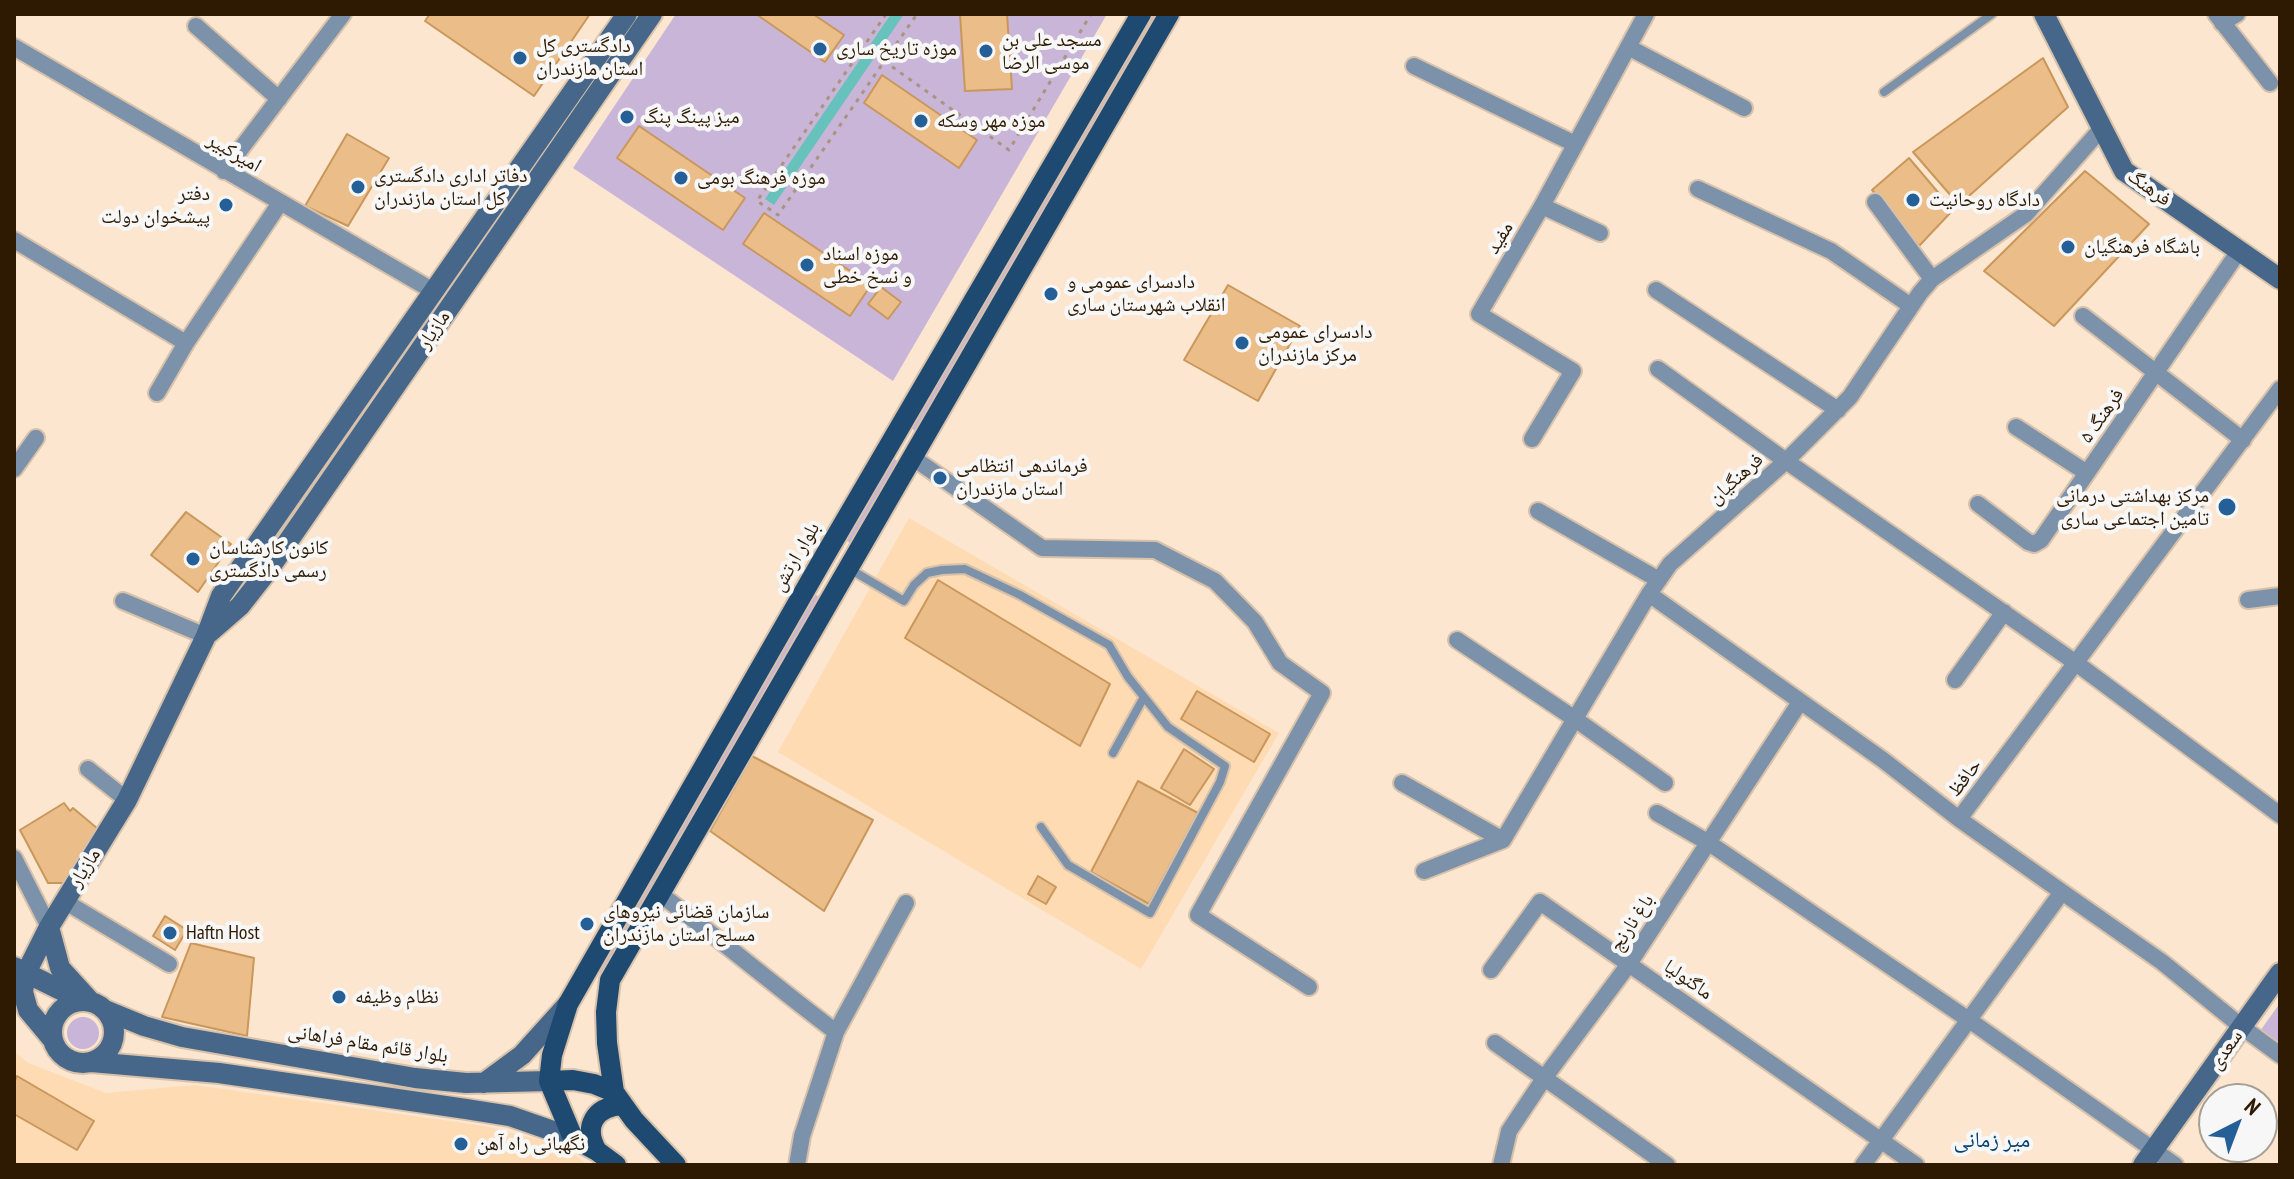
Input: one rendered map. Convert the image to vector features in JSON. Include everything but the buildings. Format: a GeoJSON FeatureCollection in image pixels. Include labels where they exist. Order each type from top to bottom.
{"type":"FeatureCollection","features":[{"type":"Feature","properties":{"kind":"main road","name":"مازیار"},"geometry":{"type":"LineString","coordinates":[[206,636],[248,596],[357,442],[547,148],[627,14]]}},
{"type":"Feature","properties":{"kind":"main road","name":"مازیار"},"geometry":{"type":"LineString","coordinates":[[20,970],[127,800],[206,636],[221,596],[435,292],[652,14]]}},
{"type":"Feature","properties":{"kind":"main road","name":"بلوار ارتش"},"geometry":{"type":"LineString","coordinates":[[549,1081],[552,1055],[568,1004],[889,444],[1141,14]]}},
{"type":"Feature","properties":{"kind":"main road"},"geometry":{"type":"LineString","coordinates":[[676,1165],[618,1099],[607,1043],[606,1012],[610,980],[1169,14]]}},
{"type":"Feature","properties":{"kind":"main road","name":"فرهنگ"},"geometry":{"type":"LineString","coordinates":[[2044,14],[2121,167],[2129,176],[2280,279]]}},
{"type":"Feature","properties":{"kind":"main road"},"geometry":{"type":"LineString","coordinates":[[889,444],[912,457]]}},
{"type":"Feature","properties":{"kind":"main road"},"geometry":{"type":"LineString","coordinates":[[825,555],[847,568]]}},
{"type":"Feature","properties":{"kind":"main road"},"geometry":{"type":"LineString","coordinates":[[231,583],[230,589],[235,596],[248,596]]}},
{"type":"Feature","properties":{"kind":"main road"},"geometry":{"type":"LineString","coordinates":[[49,927],[60,968],[113,1024],[113,1040],[105,1054],[91,1062]]}},
{"type":"Feature","properties":{"kind":"main road"},"geometry":{"type":"LineString","coordinates":[[20,970],[28,1010],[67,1059],[75,1062],[219,1073],[510,1116],[573,1138],[616,1165]]}},
{"type":"Feature","properties":{"kind":"main road","name":"بلوار قائم مقام فراهانی"},"geometry":{"type":"LineString","coordinates":[[20,970],[144,1026],[182,1037],[415,1078],[484,1083],[573,1080],[594,1084],[618,1099]]}},
{"type":"Feature","properties":{"kind":"main road","name":"سعدی"},"geometry":{"type":"LineString","coordinates":[[2148,1158],[2280,973]]}},
{"type":"Feature","properties":{"kind":"main road"},"geometry":{"type":"LineString","coordinates":[[54,1044],[53,1022],[59,1012],[67,1005],[93,1004]]}},
{"type":"Feature","properties":{"kind":"main road"},"geometry":{"type":"LineString","coordinates":[[484,1083],[522,1055],[568,1004]]}},
{"type":"Feature","properties":{"kind":"main road"},"geometry":{"type":"LineString","coordinates":[[14,1016],[54,1044]]}},
{"type":"Feature","properties":{"kind":"main road"},"geometry":{"type":"LineString","coordinates":[[549,1081],[573,1138]]}},
{"type":"Feature","properties":{"kind":"main road"},"geometry":{"type":"LineString","coordinates":[[597,1151],[590,1130],[594,1119],[618,1099]]}},
{"type":"Feature","properties":{"kind":"street"},"geometry":{"type":"LineString","coordinates":[[224,171],[343,14]]}},
{"type":"Feature","properties":{"kind":"street","name":"مفید"},"geometry":{"type":"LineString","coordinates":[[1532,439],[1573,371],[1479,314],[1542,206],[1646,14]]}},
{"type":"Feature","properties":{"kind":"street"},"geometry":{"type":"LineString","coordinates":[[2225,17],[2270,83]]}},
{"type":"Feature","properties":{"kind":"street"},"geometry":{"type":"LineString","coordinates":[[196,26],[279,99]]}},
{"type":"Feature","properties":{"kind":"street","name":"امیرکبیر"},"geometry":{"type":"LineString","coordinates":[[14,47],[435,292]]}},
{"type":"Feature","properties":{"kind":"street"},"geometry":{"type":"LineString","coordinates":[[1628,47],[1744,108]]}},
{"type":"Feature","properties":{"kind":"street"},"geometry":{"type":"LineString","coordinates":[[1414,66],[1575,144]]}},
{"type":"Feature","properties":{"kind":"street","name":"فرهنگیان"},"geometry":{"type":"LineString","coordinates":[[1503,840],[1670,564],[1786,461],[1850,397],[1932,279],[2026,214],[2102,128]]}},
{"type":"Feature","properties":{"kind":"street"},"geometry":{"type":"LineString","coordinates":[[1698,189],[1831,251],[1911,306]]}},
{"type":"Feature","properties":{"kind":"street"},"geometry":{"type":"LineString","coordinates":[[1875,202],[1932,279]]}},
{"type":"Feature","properties":{"kind":"street"},"geometry":{"type":"LineString","coordinates":[[157,393],[186,343],[280,203]]}},
{"type":"Feature","properties":{"kind":"street"},"geometry":{"type":"LineString","coordinates":[[1542,206],[1600,233]]}},
{"type":"Feature","properties":{"kind":"street"},"geometry":{"type":"LineString","coordinates":[[14,240],[186,343]]}},
{"type":"Feature","properties":{"kind":"street","name":"فرهنگ ۵"},"geometry":{"type":"LineString","coordinates":[[1978,504],[2028,542],[2034,544],[2041,540],[2239,251]]}},
{"type":"Feature","properties":{"kind":"street"},"geometry":{"type":"LineString","coordinates":[[1656,290],[1838,410]]}},
{"type":"Feature","properties":{"kind":"street"},"geometry":{"type":"LineString","coordinates":[[2083,316],[2243,440]]}},
{"type":"Feature","properties":{"kind":"street"},"geometry":{"type":"LineString","coordinates":[[1658,369],[2076,663],[2280,815]]}},
{"type":"Feature","properties":{"kind":"street","name":"حافظ"},"geometry":{"type":"LineString","coordinates":[[2280,389],[1959,819],[2162,962],[2280,1055]]}},
{"type":"Feature","properties":{"kind":"street"},"geometry":{"type":"LineString","coordinates":[[2016,427],[2087,473]]}},
{"type":"Feature","properties":{"kind":"street"},"geometry":{"type":"LineString","coordinates":[[14,469],[36,438]]}},
{"type":"Feature","properties":{"kind":"street"},"geometry":{"type":"LineString","coordinates":[[912,457],[1042,548],[1155,550],[1215,581],[1255,622],[1280,663],[1322,693],[1198,915],[1309,987]]}},
{"type":"Feature","properties":{"kind":"street"},"geometry":{"type":"LineString","coordinates":[[1538,511],[1654,587],[1800,702],[1883,760],[1959,819]]}},
{"type":"Feature","properties":{"kind":"street"},"geometry":{"type":"LineString","coordinates":[[2248,600],[2280,596]]}},
{"type":"Feature","properties":{"kind":"street"},"geometry":{"type":"LineString","coordinates":[[123,601],[206,636]]}},
{"type":"Feature","properties":{"kind":"street"},"geometry":{"type":"LineString","coordinates":[[1955,680],[2004,612]]}},
{"type":"Feature","properties":{"kind":"street"},"geometry":{"type":"LineString","coordinates":[[1457,640],[1665,783]]}},
{"type":"Feature","properties":{"kind":"street","name":"باغ نارنج"},"geometry":{"type":"LineString","coordinates":[[1501,1165],[1509,1131],[1629,964],[1800,702]]}},
{"type":"Feature","properties":{"kind":"street"},"geometry":{"type":"LineString","coordinates":[[88,769],[127,800]]}},
{"type":"Feature","properties":{"kind":"street"},"geometry":{"type":"LineString","coordinates":[[1402,783],[1503,840]]}},
{"type":"Feature","properties":{"kind":"street"},"geometry":{"type":"LineString","coordinates":[[1657,813],[1709,843],[1969,1020],[2148,1158],[2175,1165]]}},
{"type":"Feature","properties":{"kind":"street"},"geometry":{"type":"LineString","coordinates":[[1424,871],[1503,840]]}},
{"type":"Feature","properties":{"kind":"street"},"geometry":{"type":"LineString","coordinates":[[14,858],[49,927]]}},
{"type":"Feature","properties":{"kind":"street"},"geometry":{"type":"LineString","coordinates":[[1863,1165],[2062,892]]}},
{"type":"Feature","properties":{"kind":"street"},"geometry":{"type":"LineString","coordinates":[[660,894],[836,1032]]}},
{"type":"Feature","properties":{"kind":"street"},"geometry":{"type":"LineString","coordinates":[[64,901],[169,964]]}},
{"type":"Feature","properties":{"kind":"street","name":"ماگنولیا"},"geometry":{"type":"LineString","coordinates":[[1491,970],[1540,902],[1916,1165]]}},
{"type":"Feature","properties":{"kind":"street"},"geometry":{"type":"LineString","coordinates":[[797,1165],[802,1136],[836,1032],[906,903]]}},
{"type":"Feature","properties":{"kind":"street"},"geometry":{"type":"LineString","coordinates":[[1495,1043],[1667,1165]]}},
{"type":"Feature","properties":{"kind":"lane"},"geometry":{"type":"LineString","coordinates":[[1884,92],[1992,14]]}},
{"type":"Feature","properties":{"kind":"lane"},"geometry":{"type":"LineString","coordinates":[[847,568],[904,601],[914,585],[927,573],[942,570],[965,569],[1020,595],[1109,645],[1128,677],[1168,727],[1225,766],[1220,782],[1150,913],[1068,865],[1041,827]]}},
{"type":"Feature","properties":{"kind":"lane"},"geometry":{"type":"LineString","coordinates":[[1113,753],[1144,697]]}},
{"type":"Feature","properties":{"kind":"path"},"geometry":{"type":"LineString","coordinates":[[886,14],[757,201],[778,215],[917,14]]}},
{"type":"Feature","properties":{"kind":"path"},"geometry":{"type":"LineString","coordinates":[[884,61],[1009,150],[1091,14]]}},
{"type":"Feature","properties":{"kind":"shaded area"},"geometry":{"type":"Polygon","coordinates":[[[676,14],[1107,14],[893,381],[573,168],[676,14]]]}},
{"type":"Feature","properties":{"kind":"shaded area"},"geometry":{"type":"Polygon","coordinates":[[[1147,14],[1160,14],[919,433],[907,426],[1147,14]]]}},
{"type":"Feature","properties":{"kind":"shaded area"},"geometry":{"type":"Polygon","coordinates":[[[539,149],[548,156],[244,591],[236,590],[539,149]]]}},
{"type":"Feature","properties":{"kind":"shaded area"},"geometry":{"type":"Polygon","coordinates":[[[890,456],[900,463],[850,543],[842,537],[890,456]]]}},
{"type":"Feature","properties":{"kind":"shaded area"},"geometry":{"type":"Polygon","coordinates":[[[909,518],[1279,733],[1141,969],[778,752],[909,518]]]}},
{"type":"Feature","properties":{"kind":"shaded area"},"geometry":{"type":"Polygon","coordinates":[[[809,591],[821,598],[606,976],[596,970],[809,591]]]}},
{"type":"Feature","properties":{"kind":"shaded area"},"geometry":{"type":"Polygon","coordinates":[[[2280,1003],[2280,1044],[2260,1031],[2280,1003]]]}},
{"type":"Feature","properties":{"kind":"shaded area"},"geometry":{"type":"Polygon","coordinates":[[[83,1017],[94,1022],[99,1033],[94,1044],[83,1049],[72,1044],[67,1033],[72,1022],[83,1017]]]}},
{"type":"Feature","properties":{"kind":"shaded area"},"geometry":{"type":"Polygon","coordinates":[[[14,1051],[28,1063],[106,1093],[195,1085],[484,1126],[564,1146],[587,1165],[14,1165],[14,1051]]]}},
{"type":"Feature","properties":{"kind":"water"},"geometry":{"type":"Polygon","coordinates":[[[891,14],[904,14],[774,205],[765,199],[891,14]]]}},
{"type":"Feature","properties":{"kind":"place","name":"موزه تاریخ ساری"},"geometry":{"type":"Point","coordinates":[820,49]}},
{"type":"Feature","properties":{"kind":"place","name":"مسجد علی بن موسی الرضا"},"geometry":{"type":"Point","coordinates":[986,51]}},
{"type":"Feature","properties":{"kind":"place","name":"دادگستری کل استان مازندران"},"geometry":{"type":"Point","coordinates":[520,58]}},
{"type":"Feature","properties":{"kind":"place","name":"میز پینگ پنگ"},"geometry":{"type":"Point","coordinates":[627,117]}},
{"type":"Feature","properties":{"kind":"place","name":"موزه مهر وسکه"},"geometry":{"type":"Point","coordinates":[921,121]}},
{"type":"Feature","properties":{"kind":"place","name":"موزه فرهنگ بومی"},"geometry":{"type":"Point","coordinates":[681,178]}},
{"type":"Feature","properties":{"kind":"place","name":"دفاتر اداری دادگستری کل استان مازندران"},"geometry":{"type":"Point","coordinates":[358,187]}},
{"type":"Feature","properties":{"kind":"place","name":"دادگاه روحانیت"},"geometry":{"type":"Point","coordinates":[1913,200]}},
{"type":"Feature","properties":{"kind":"place","name":"دفتر پیشخوان دولت"},"geometry":{"type":"Point","coordinates":[226,205]}},
{"type":"Feature","properties":{"kind":"place","name":"باشگاه فرهنگیان"},"geometry":{"type":"Point","coordinates":[2068,247]}},
{"type":"Feature","properties":{"kind":"place","name":"موزه اسناد و نسخ خطی"},"geometry":{"type":"Point","coordinates":[807,265]}},
{"type":"Feature","properties":{"kind":"place","name":"دادسرای عمومی و انقلاب شهرستان ساری"},"geometry":{"type":"Point","coordinates":[1051,294]}},
{"type":"Feature","properties":{"kind":"place","name":"دادسرای عمومی مرکز مازندران"},"geometry":{"type":"Point","coordinates":[1242,343]}},
{"type":"Feature","properties":{"kind":"place","name":"فرماندهی انتظامی استان مازندران"},"geometry":{"type":"Point","coordinates":[940,478]}},
{"type":"Feature","properties":{"kind":"place","name":"مرکز بهداشتی درمانی تامین اجتماعی ساری"},"geometry":{"type":"Point","coordinates":[2227,507]}},
{"type":"Feature","properties":{"kind":"place","name":"کانون کارشناسان رسمی دادگستری"},"geometry":{"type":"Point","coordinates":[193,559]}},
{"type":"Feature","properties":{"kind":"place","name":"سازمان قضائی نیروهای مسلح استان مازندران"},"geometry":{"type":"Point","coordinates":[587,924]}},
{"type":"Feature","properties":{"kind":"place","name":"Haftn Host"},"geometry":{"type":"Point","coordinates":[170,933]}},
{"type":"Feature","properties":{"kind":"place","name":"نظام وظیفه"},"geometry":{"type":"Point","coordinates":[339,997]}},
{"type":"Feature","properties":{"kind":"place","name":"نگهبانی راه آهن"},"geometry":{"type":"Point","coordinates":[461,1144]}},
{"type":"Feature","properties":{"kind":"district","name":"میر زمانی"},"geometry":{"type":"Point","coordinates":[1992,1141]}}]}
